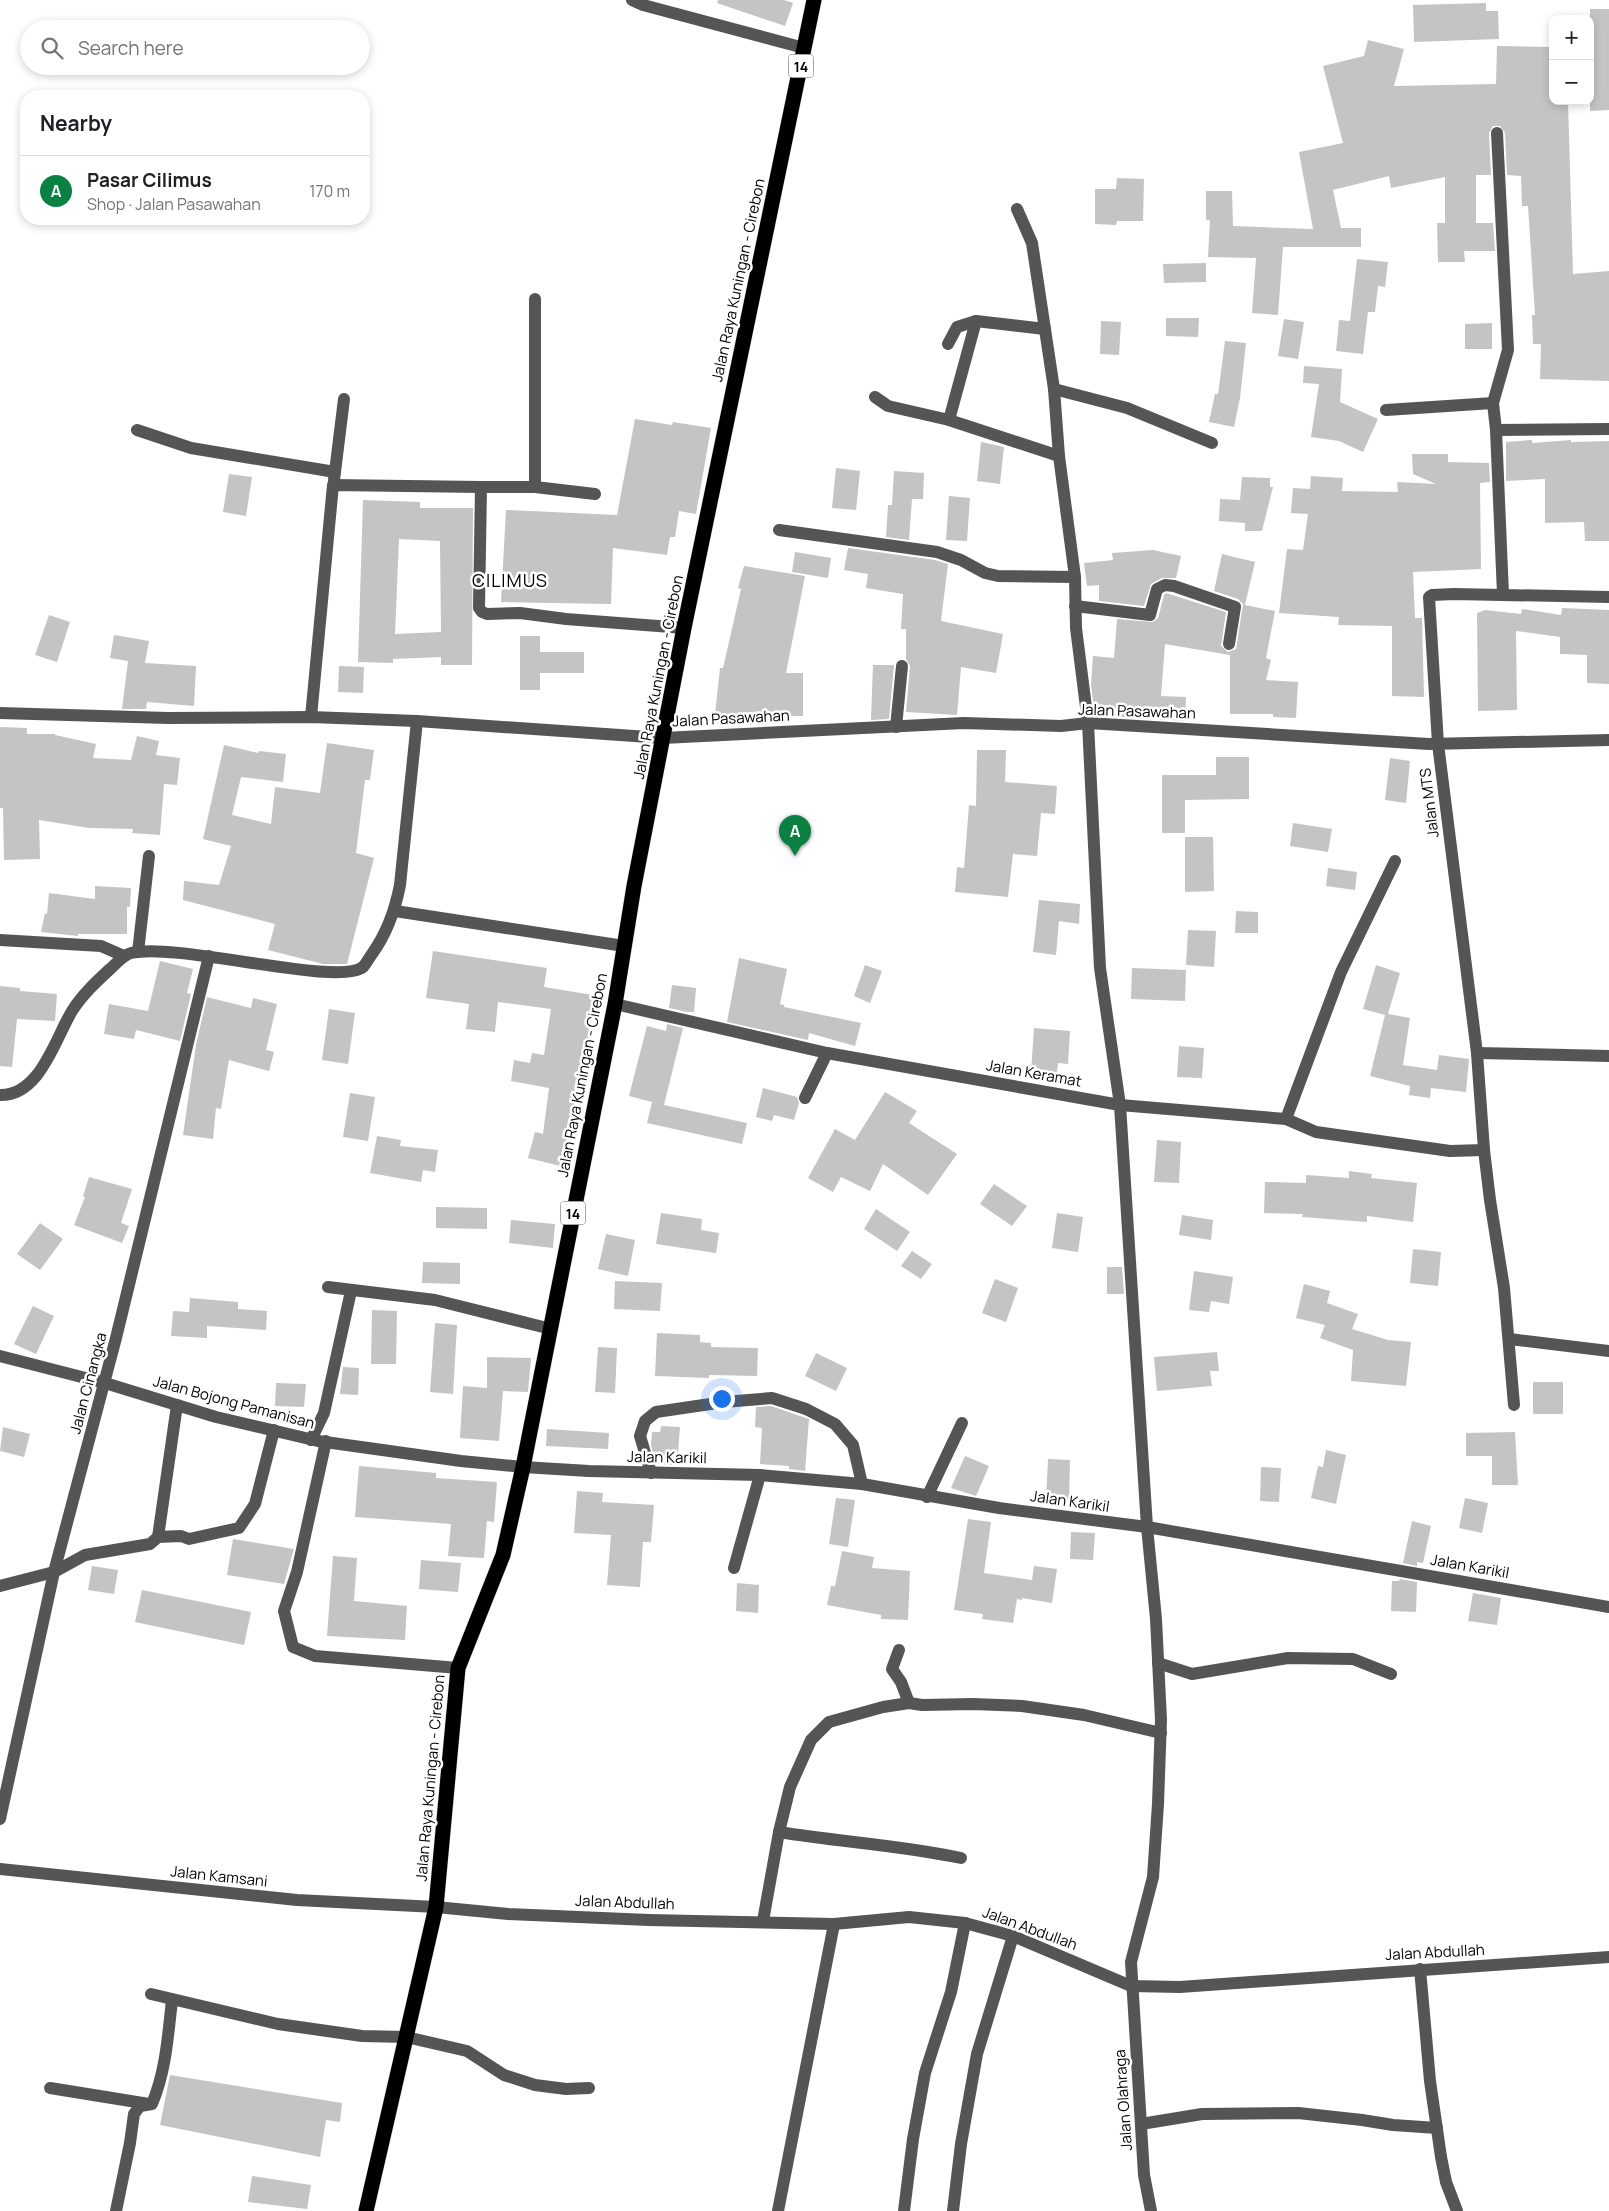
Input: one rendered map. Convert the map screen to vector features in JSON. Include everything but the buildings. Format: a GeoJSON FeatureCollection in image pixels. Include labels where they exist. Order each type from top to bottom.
{"type":"FeatureCollection","features":[{"type":"Feature","properties":{"kind":"highway","name":"Jalan Raya Kuningan - Cirebon"},"geometry":{"type":"LineString","coordinates":[[366,2211],[436,1907],[458,1668],[503,1555],[523,1467],[552,1329],[578,1184],[615,1004],[624,946],[684,628],[770,210],[788,133],[814,0]]}},
{"type":"Feature","properties":{"kind":"street"},"geometry":{"type":"LineString","coordinates":[[632,0],[643,5],[804,48]]}},
{"type":"Feature","properties":{"kind":"street"},"geometry":{"type":"LineString","coordinates":[[1497,133],[1508,350],[1493,403],[1496,430],[1503,594]]}},
{"type":"Feature","properties":{"kind":"street","name":"Jalan Olahraga"},"geometry":{"type":"LineString","coordinates":[[1017,208],[1032,243],[1054,389],[1059,456],[1075,577],[1075,606],[1088,723],[1100,968],[1120,1105],[1147,1527],[1158,1663],[1161,1733],[1152,1877],[1131,1962],[1144,2175],[1151,2211]]}},
{"type":"Feature","properties":{"kind":"street"},"geometry":{"type":"LineString","coordinates":[[535,299],[535,487]]}},
{"type":"Feature","properties":{"kind":"street"},"geometry":{"type":"LineString","coordinates":[[948,344],[957,327],[976,321],[1045,329]]}},
{"type":"Feature","properties":{"kind":"street"},"geometry":{"type":"LineString","coordinates":[[949,420],[976,321]]}},
{"type":"Feature","properties":{"kind":"street"},"geometry":{"type":"LineString","coordinates":[[1054,389],[1127,408],[1212,442]]}},
{"type":"Feature","properties":{"kind":"street"},"geometry":{"type":"LineString","coordinates":[[875,398],[888,406],[949,420],[1059,456]]}},
{"type":"Feature","properties":{"kind":"street"},"geometry":{"type":"LineString","coordinates":[[311,717],[334,479],[344,399]]}},
{"type":"Feature","properties":{"kind":"street"},"geometry":{"type":"LineString","coordinates":[[1386,410],[1493,403]]}},
{"type":"Feature","properties":{"kind":"street"},"geometry":{"type":"LineString","coordinates":[[137,430],[191,448],[334,479],[481,487],[535,487],[595,494]]}},
{"type":"Feature","properties":{"kind":"street"},"geometry":{"type":"LineString","coordinates":[[1496,430],[1609,430]]}},
{"type":"Feature","properties":{"kind":"street"},"geometry":{"type":"LineString","coordinates":[[481,487],[479,608],[482,612],[487,614],[520,613],[566,619],[684,628]]}},
{"type":"Feature","properties":{"kind":"street"},"geometry":{"type":"LineString","coordinates":[[779,530],[937,552],[961,560],[985,573],[998,576],[1075,577]]}},
{"type":"Feature","properties":{"kind":"street"},"geometry":{"type":"LineString","coordinates":[[1075,606],[1150,615],[1157,589],[1165,585],[1174,586],[1235,607],[1229,644]]}},
{"type":"Feature","properties":{"kind":"street","name":"Jalan MTS"},"geometry":{"type":"LineString","coordinates":[[1514,1405],[1504,1288],[1484,1150],[1477,1053],[1438,744],[1429,597],[1432,595],[1454,594],[1503,594],[1609,597]]}},
{"type":"Feature","properties":{"kind":"street"},"geometry":{"type":"LineString","coordinates":[[896,727],[902,666]]}},
{"type":"Feature","properties":{"kind":"street","name":"Jalan Pasawahan"},"geometry":{"type":"LineString","coordinates":[[0,712],[168,718],[311,717],[417,721],[663,738],[964,723],[1061,726],[1088,723],[1438,744],[1609,740]]}},
{"type":"Feature","properties":{"kind":"street"},"geometry":{"type":"LineString","coordinates":[[0,1095],[17,1092],[33,1082],[71,1012],[83,995],[124,956],[130,953],[209,956],[307,970],[350,972],[363,966],[381,940],[395,911],[400,885],[417,721]]}},
{"type":"Feature","properties":{"kind":"street"},"geometry":{"type":"LineString","coordinates":[[138,952],[149,856]]}},
{"type":"Feature","properties":{"kind":"street"},"geometry":{"type":"LineString","coordinates":[[1286,1119],[1341,972],[1395,861]]}},
{"type":"Feature","properties":{"kind":"street"},"geometry":{"type":"LineString","coordinates":[[395,911],[624,946]]}},
{"type":"Feature","properties":{"kind":"street"},"geometry":{"type":"LineString","coordinates":[[0,940],[101,946],[124,956]]}},
{"type":"Feature","properties":{"kind":"street","name":"Jalan Cinangka"},"geometry":{"type":"LineString","coordinates":[[0,1819],[3,1786],[54,1572],[105,1383],[209,956]]}},
{"type":"Feature","properties":{"kind":"street","name":"Jalan Keramat"},"geometry":{"type":"LineString","coordinates":[[615,1004],[827,1053],[1120,1105],[1286,1119],[1316,1132],[1450,1151],[1484,1150]]}},
{"type":"Feature","properties":{"kind":"street"},"geometry":{"type":"LineString","coordinates":[[805,1098],[827,1053]]}},
{"type":"Feature","properties":{"kind":"street"},"geometry":{"type":"LineString","coordinates":[[1477,1053],[1609,1056]]}},
{"type":"Feature","properties":{"kind":"street"},"geometry":{"type":"LineString","coordinates":[[328,1287],[435,1300],[552,1329]]}},
{"type":"Feature","properties":{"kind":"street"},"geometry":{"type":"LineString","coordinates":[[311,1440],[324,1412],[352,1291]]}},
{"type":"Feature","properties":{"kind":"street"},"geometry":{"type":"LineString","coordinates":[[1509,1339],[1609,1351]]}},
{"type":"Feature","properties":{"kind":"street","name":"Jalan Bojong Pamanisan"},"geometry":{"type":"LineString","coordinates":[[0,1356],[105,1383],[216,1417],[311,1440],[461,1461],[523,1467]]}},
{"type":"Feature","properties":{"kind":"street"},"geometry":{"type":"LineString","coordinates":[[650,1473],[640,1436],[645,1421],[656,1412],[724,1402],[772,1398],[806,1409],[835,1424],[853,1445],[862,1484]]}},
{"type":"Feature","properties":{"kind":"street"},"geometry":{"type":"LineString","coordinates":[[0,1586],[54,1572],[85,1555],[150,1544],[158,1536],[177,1405]]}},
{"type":"Feature","properties":{"kind":"street"},"geometry":{"type":"LineString","coordinates":[[927,1496],[962,1423]]}},
{"type":"Feature","properties":{"kind":"street"},"geometry":{"type":"LineString","coordinates":[[158,1536],[181,1536],[188,1539],[239,1528],[255,1504],[274,1430]]}},
{"type":"Feature","properties":{"kind":"street"},"geometry":{"type":"LineString","coordinates":[[326,1441],[300,1563],[284,1611],[293,1647],[315,1656],[458,1668]]}},
{"type":"Feature","properties":{"kind":"street","name":"Jalan Karikil"},"geometry":{"type":"LineString","coordinates":[[523,1467],[650,1473],[760,1475],[862,1484],[927,1496],[1147,1527],[1609,1607]]}},
{"type":"Feature","properties":{"kind":"street"},"geometry":{"type":"LineString","coordinates":[[734,1568],[760,1475]]}},
{"type":"Feature","properties":{"kind":"street"},"geometry":{"type":"LineString","coordinates":[[899,1650],[892,1668],[901,1682],[909,1703]]}},
{"type":"Feature","properties":{"kind":"street"},"geometry":{"type":"LineString","coordinates":[[1158,1663],[1192,1674],[1288,1658],[1353,1659],[1391,1674]]}},
{"type":"Feature","properties":{"kind":"street"},"geometry":{"type":"LineString","coordinates":[[763,1921],[779,1832],[790,1787],[811,1740],[829,1722],[883,1707],[909,1703],[922,1705],[974,1704],[1022,1706],[1084,1715],[1161,1733]]}},
{"type":"Feature","properties":{"kind":"street"},"geometry":{"type":"LineString","coordinates":[[779,1832],[819,1839],[924,1850],[961,1858]]}},
{"type":"Feature","properties":{"kind":"street","name":"Jalan Kamsani"},"geometry":{"type":"LineString","coordinates":[[0,1869],[297,1900],[436,1907]]}},
{"type":"Feature","properties":{"kind":"street","name":"Jalan Abdullah"},"geometry":{"type":"LineString","coordinates":[[436,1907],[536,1915],[649,1920],[834,1924],[909,1917],[965,1923],[1013,1936],[1131,1986],[1180,1986],[1420,1968],[1572,1961],[1609,1957]]}},
{"type":"Feature","properties":{"kind":"street"},"geometry":{"type":"LineString","coordinates":[[904,2211],[912,2139],[925,2073],[951,1992],[965,1923]]}},
{"type":"Feature","properties":{"kind":"street"},"geometry":{"type":"LineString","coordinates":[[778,2211],[834,1924]]}},
{"type":"Feature","properties":{"kind":"street"},"geometry":{"type":"LineString","coordinates":[[953,2211],[961,2144],[977,2054],[1013,1936]]}},
{"type":"Feature","properties":{"kind":"street"},"geometry":{"type":"LineString","coordinates":[[1420,1968],[1430,2081],[1437,2128],[1446,2182],[1457,2211]]}},
{"type":"Feature","properties":{"kind":"street"},"geometry":{"type":"LineString","coordinates":[[151,1994],[278,2024],[362,2036],[406,2037],[468,2051],[504,2075],[535,2085],[566,2089],[589,2088]]}},
{"type":"Feature","properties":{"kind":"street"},"geometry":{"type":"LineString","coordinates":[[152,2104],[165,2063],[172,2000]]}},
{"type":"Feature","properties":{"kind":"street"},"geometry":{"type":"LineString","coordinates":[[50,2088],[152,2104]]}},
{"type":"Feature","properties":{"kind":"street"},"geometry":{"type":"LineString","coordinates":[[116,2211],[134,2114],[140,2106],[152,2104]]}},
{"type":"Feature","properties":{"kind":"street"},"geometry":{"type":"LineString","coordinates":[[1141,2124],[1202,2114],[1298,2114],[1437,2128]]}},
{"type":"Feature","properties":{"kind":"place","name":"Pasar Cilimus"},"geometry":{"type":"Point","coordinates":[795,856]}},
{"type":"Feature","properties":{"kind":"district","name":"CILIMUS"},"geometry":{"type":"Point","coordinates":[510,580]}}]}
